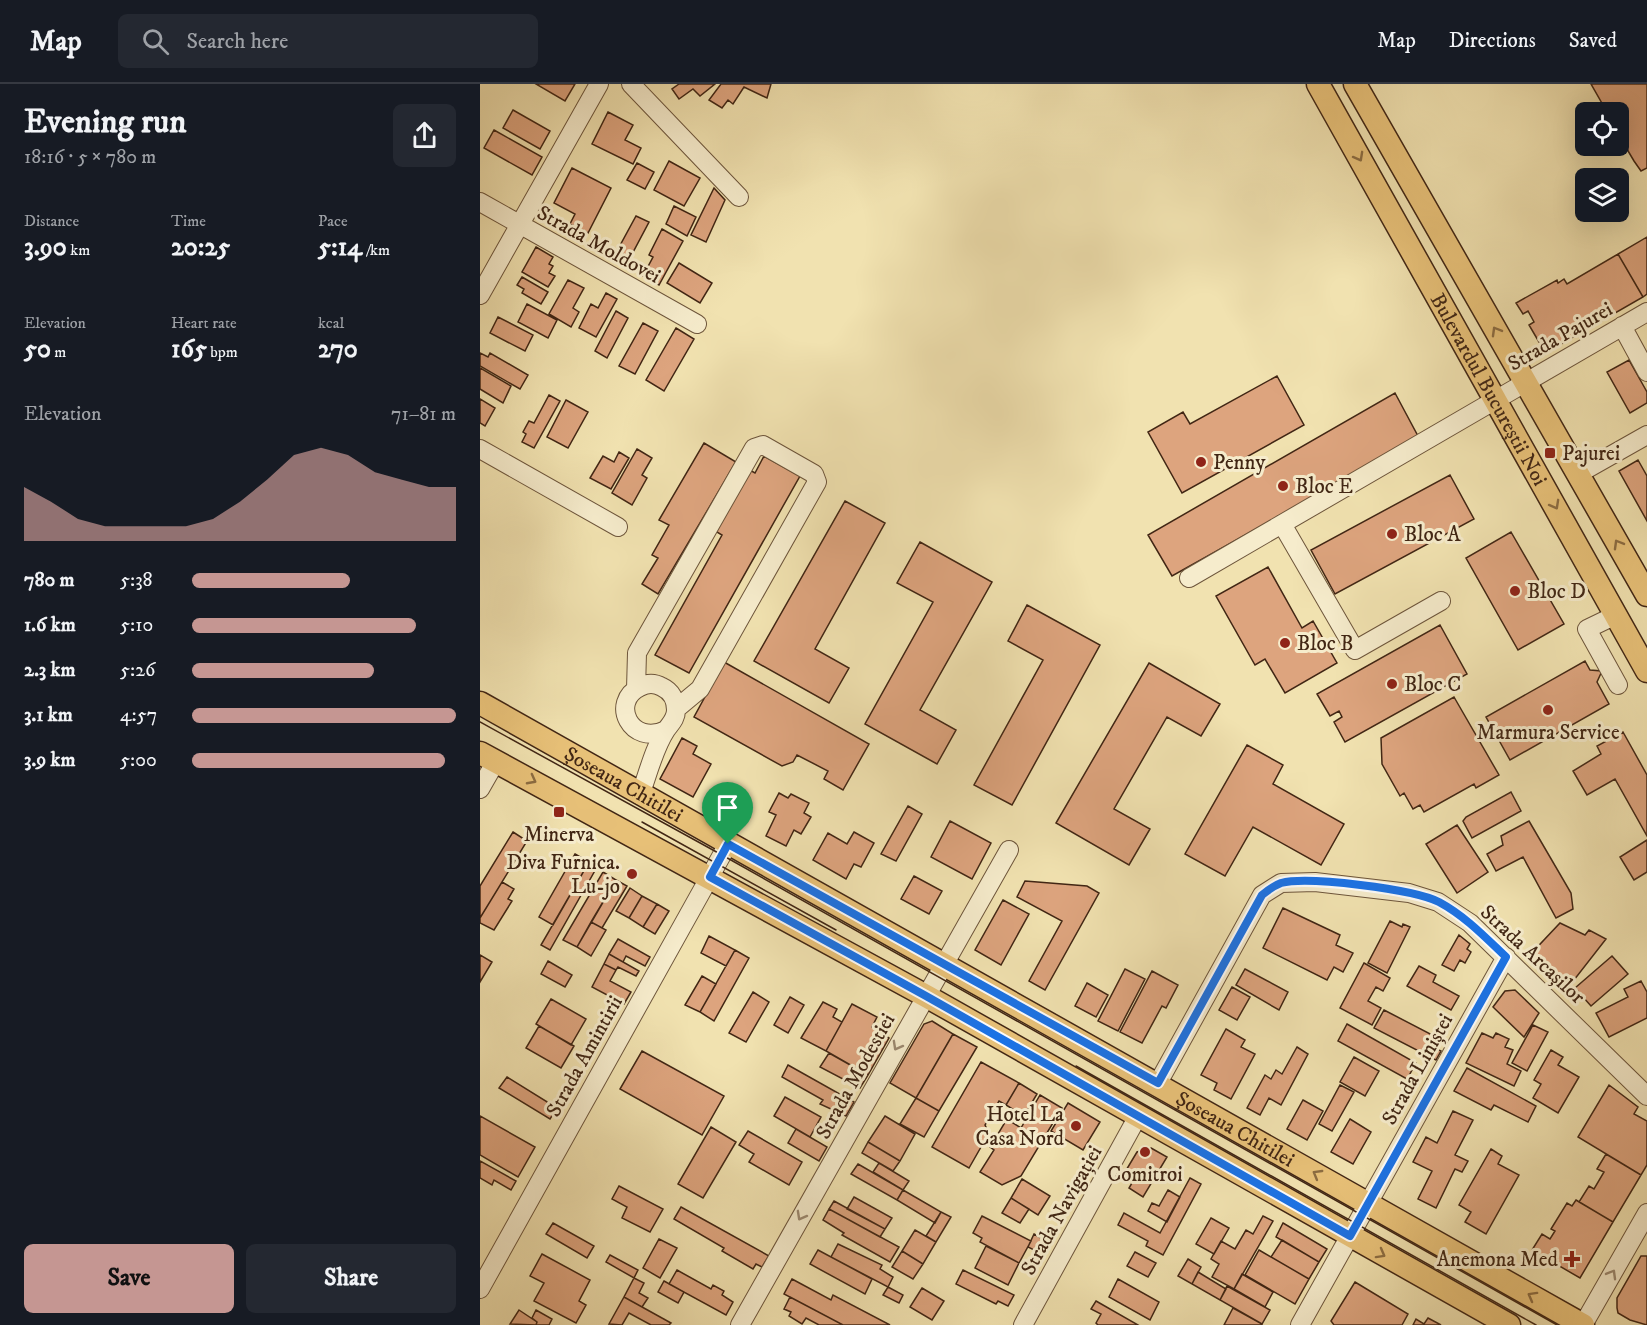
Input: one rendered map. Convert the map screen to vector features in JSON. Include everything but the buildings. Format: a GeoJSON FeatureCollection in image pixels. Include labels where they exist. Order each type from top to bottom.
{"type":"FeatureCollection","features":[{"type":"Feature","properties":{"kind":"main road","name":"Bulevardul Bucureștii Noi"},"geometry":{"type":"LineString","coordinates":[[1318,84],[1647,671]]}},
{"type":"Feature","properties":{"kind":"main road","name":"Bulevardul Bucureștii Noi"},"geometry":{"type":"LineString","coordinates":[[1330,106],[1358,89],[1647,595]]}},
{"type":"Feature","properties":{"kind":"main road","name":"Șoseaua Chitilei"},"geometry":{"type":"LineString","coordinates":[[480,703],[640,795],[1158,1083],[1583,1325]]}},
{"type":"Feature","properties":{"kind":"main road","name":"Șoseaua Chitilei"},"geometry":{"type":"LineString","coordinates":[[488,757],[926,996],[1509,1325]]}},
{"type":"Feature","properties":{"kind":"street"},"geometry":{"type":"LineString","coordinates":[[480,295],[600,84]]}},
{"type":"Feature","properties":{"kind":"street"},"geometry":{"type":"LineString","coordinates":[[631,84],[739,197]]}},
{"type":"Feature","properties":{"kind":"street","name":"Strada Moldovei"},"geometry":{"type":"LineString","coordinates":[[480,202],[697,324]]}},
{"type":"Feature","properties":{"kind":"street","name":"Strada Pajurei"},"geometry":{"type":"LineString","coordinates":[[1189,578],[1647,312]]}},
{"type":"Feature","properties":{"kind":"street"},"geometry":{"type":"LineString","coordinates":[[1622,326],[1647,372]]}},
{"type":"Feature","properties":{"kind":"street"},"geometry":{"type":"LineString","coordinates":[[1578,474],[1644,442]]}},
{"type":"Feature","properties":{"kind":"street"},"geometry":{"type":"LineString","coordinates":[[636,689],[637,653],[754,448],[763,445],[814,474],[817,482],[699,689],[676,709]]}},
{"type":"Feature","properties":{"kind":"street"},"geometry":{"type":"LineString","coordinates":[[480,449],[618,528]]}},
{"type":"Feature","properties":{"kind":"street"},"geometry":{"type":"LineString","coordinates":[[1282,524],[1355,650],[1441,601]]}},
{"type":"Feature","properties":{"kind":"street"},"geometry":{"type":"LineString","coordinates":[[1616,615],[1587,629],[1618,685]]}},
{"type":"Feature","properties":{"kind":"street"},"geometry":{"type":"LineString","coordinates":[[640,795],[666,730],[675,717],[676,709],[671,694],[658,685],[643,685],[636,689],[630,695],[626,710],[630,724],[636,730],[651,735],[666,730]]}},
{"type":"Feature","properties":{"kind":"street"},"geometry":{"type":"LineString","coordinates":[[480,789],[488,757]]}},
{"type":"Feature","properties":{"kind":"street","name":"Strada Amintirii"},"geometry":{"type":"LineString","coordinates":[[480,1289],[728,844]]}},
{"type":"Feature","properties":{"kind":"street","name":"Strada Modestiei"},"geometry":{"type":"LineString","coordinates":[[740,1325],[1009,850]]}},
{"type":"Feature","properties":{"kind":"street","name":"Strada Arcașilor"},"geometry":{"type":"LineString","coordinates":[[1158,1083],[1262,895],[1281,883],[1315,882],[1422,895],[1438,902],[1470,923],[1647,1096]]}},
{"type":"Feature","properties":{"kind":"street","name":"Strada Liniștei"},"geometry":{"type":"LineString","coordinates":[[1350,1236],[1506,957]]}},
{"type":"Feature","properties":{"kind":"street","name":"Strada Navigației"},"geometry":{"type":"LineString","coordinates":[[1023,1325],[1138,1116]]}},
{"type":"Feature","properties":{"kind":"street"},"geometry":{"type":"LineString","coordinates":[[1583,1325],[1647,1213]]}},
{"type":"Feature","properties":{"kind":"street"},"geometry":{"type":"LineString","coordinates":[[1300,1325],[1350,1236]]}},
{"type":"Feature","properties":{"kind":"tram line"},"geometry":{"type":"LineString","coordinates":[[480,722],[722,855],[1557,1325]]}},
{"type":"Feature","properties":{"kind":"tram line"},"geometry":{"type":"LineString","coordinates":[[642,822],[836,930]]}},
{"type":"Feature","properties":{"kind":"tram line"},"geometry":{"type":"LineString","coordinates":[[1076,1066],[1536,1325]]}},
{"type":"Feature","properties":{"kind":"place","name":"Pajurei"},"geometry":{"type":"Point","coordinates":[1550,453]}},
{"type":"Feature","properties":{"kind":"place","name":"Penny"},"geometry":{"type":"Point","coordinates":[1201,462]}},
{"type":"Feature","properties":{"kind":"place","name":"Bloc E"},"geometry":{"type":"Point","coordinates":[1283,486]}},
{"type":"Feature","properties":{"kind":"place","name":"Bloc A"},"geometry":{"type":"Point","coordinates":[1392,534]}},
{"type":"Feature","properties":{"kind":"place","name":"Bloc D"},"geometry":{"type":"Point","coordinates":[1515,591]}},
{"type":"Feature","properties":{"kind":"place","name":"Bloc B"},"geometry":{"type":"Point","coordinates":[1285,643]}},
{"type":"Feature","properties":{"kind":"place","name":"Bloc C"},"geometry":{"type":"Point","coordinates":[1392,684]}},
{"type":"Feature","properties":{"kind":"place","name":"Marmura Service"},"geometry":{"type":"Point","coordinates":[1548,710]}},
{"type":"Feature","properties":{"kind":"place","name":"Minerva"},"geometry":{"type":"Point","coordinates":[559,812]}},
{"type":"Feature","properties":{"kind":"place","name":"Diva Furnica. Lu-jo"},"geometry":{"type":"Point","coordinates":[632,874]}},
{"type":"Feature","properties":{"kind":"place","name":"Hotel La Casa Nord"},"geometry":{"type":"Point","coordinates":[1076,1126]}},
{"type":"Feature","properties":{"kind":"place","name":"Comitroi"},"geometry":{"type":"Point","coordinates":[1145,1152]}},
{"type":"Feature","properties":{"kind":"place","name":"Anemona Med"},"geometry":{"type":"Point","coordinates":[1572,1259]}},
{"type":"Feature","properties":{"kind":"route"},"geometry":{"type":"LineString","coordinates":[[728,844],[1158,1083],[1262,895],[1281,883],[1332,882],[1422,895],[1452,910],[1470,923],[1506,957],[1350,1236],[926,996],[710,877],[728,844]]}}]}
